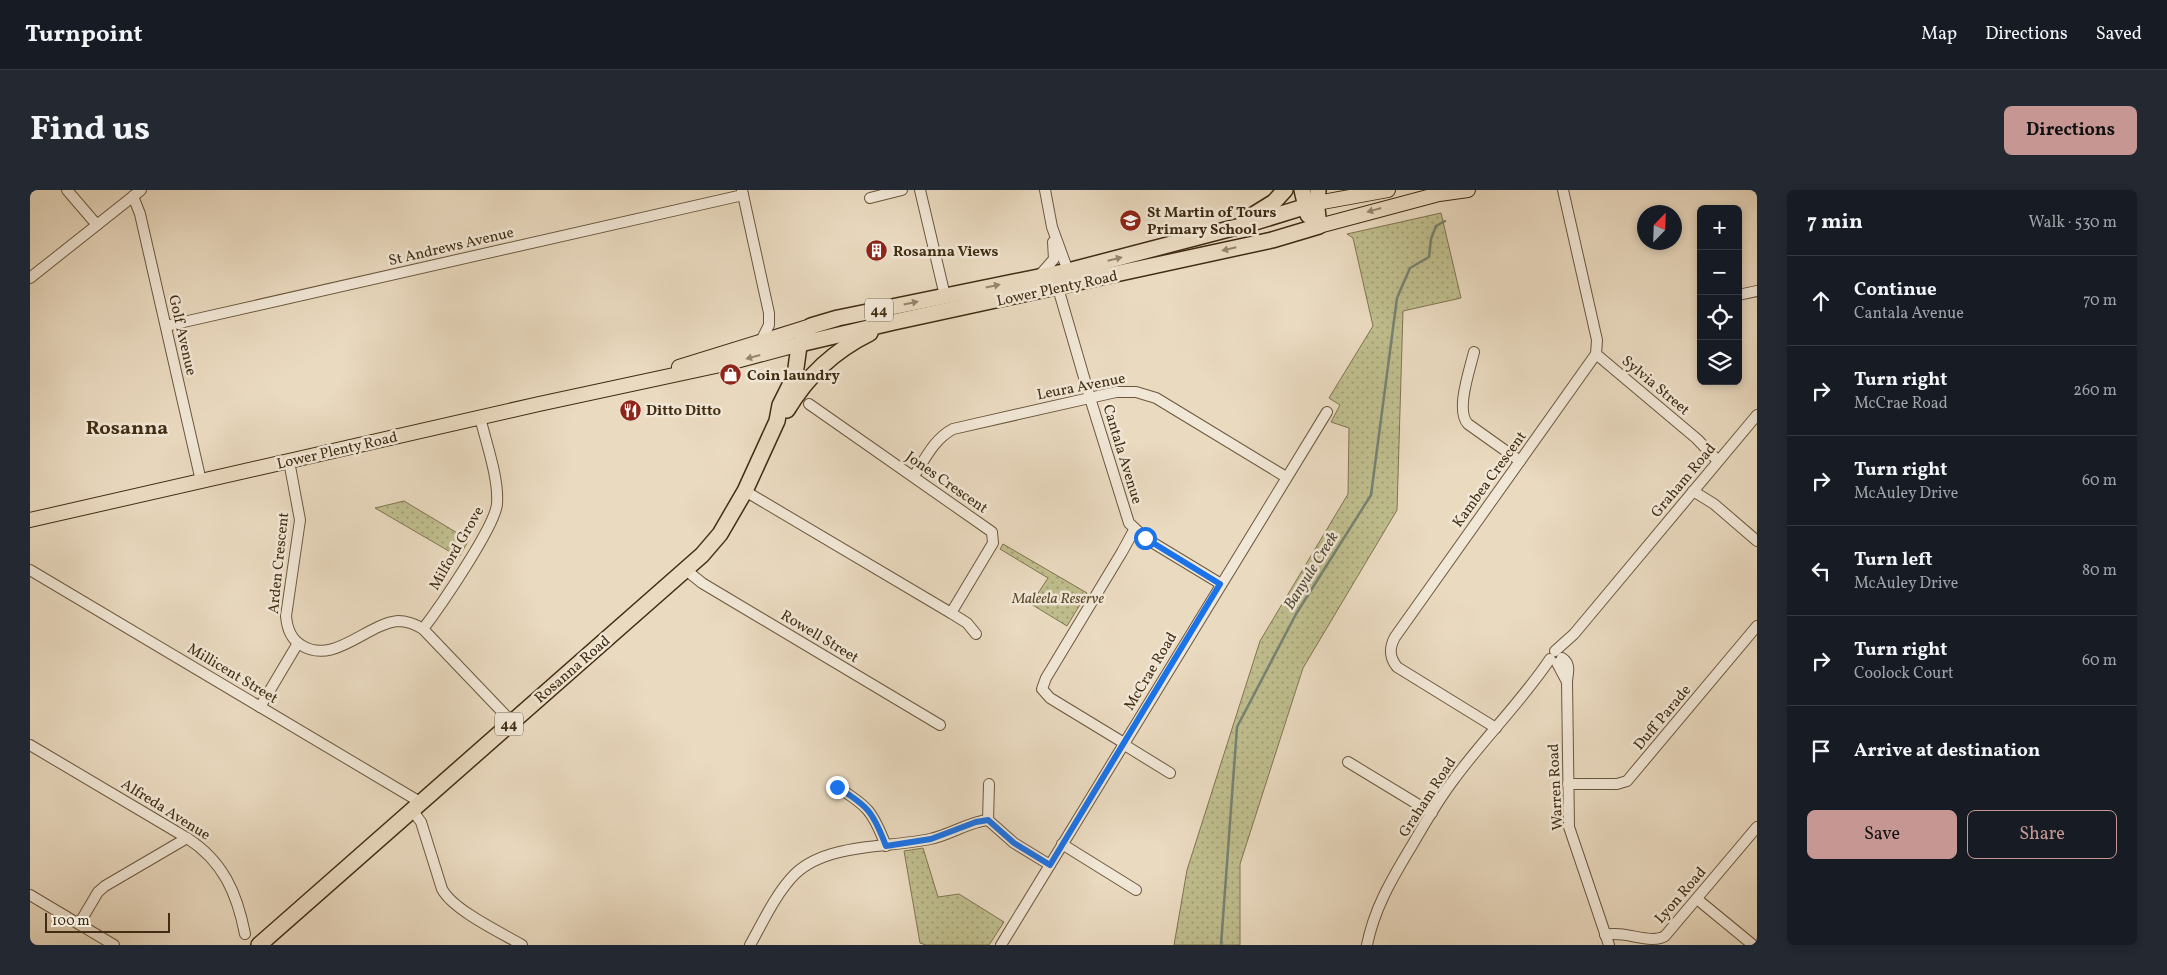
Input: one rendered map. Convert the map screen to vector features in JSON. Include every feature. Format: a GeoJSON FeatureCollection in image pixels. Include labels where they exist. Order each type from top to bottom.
{"type":"FeatureCollection","features":[{"type":"Feature","properties":{"kind":"highway"},"geometry":{"type":"LineString","coordinates":[[1228,229],[1267,207],[1285,190]]}},
{"type":"Feature","properties":{"kind":"highway"},"geometry":{"type":"LineString","coordinates":[[1302,190],[1314,200],[1316,227]]}},
{"type":"Feature","properties":{"kind":"highway","name":"Lower Plenty Road"},"geometry":{"type":"LineString","coordinates":[[800,344],[814,331],[838,318],[1068,270],[1275,217],[1314,200]]}},
{"type":"Feature","properties":{"kind":"highway"},"geometry":{"type":"LineString","coordinates":[[1275,217],[1294,220],[1294,234]]}},
{"type":"Feature","properties":{"kind":"highway","name":"Lower Plenty Road"},"geometry":{"type":"LineString","coordinates":[[814,331],[853,331],[1058,288],[1294,234],[1316,227]]}},
{"type":"Feature","properties":{"kind":"highway"},"geometry":{"type":"LineString","coordinates":[[838,318],[841,327],[853,331]]}},
{"type":"Feature","properties":{"kind":"highway","name":"Rosanna Road"},"geometry":{"type":"LineString","coordinates":[[259,945],[686,570],[720,534],[745,491],[777,421],[818,368],[847,345],[894,322]]}},
{"type":"Feature","properties":{"kind":"highway"},"geometry":{"type":"LineString","coordinates":[[814,331],[823,356],[822,363],[818,368]]}},
{"type":"Feature","properties":{"kind":"highway","name":"Rosanna Road"},"geometry":{"type":"LineString","coordinates":[[777,421],[780,405],[796,372],[800,344]]}},
{"type":"Feature","properties":{"kind":"main road","name":"Lower Plenty Road"},"geometry":{"type":"LineString","coordinates":[[1314,200],[1344,193],[1388,190]]}},
{"type":"Feature","properties":{"kind":"main road","name":"Lower Plenty Road"},"geometry":{"type":"LineString","coordinates":[[1316,227],[1416,200],[1468,190]]}},
{"type":"Feature","properties":{"kind":"main road","name":"Lower Plenty Road"},"geometry":{"type":"LineString","coordinates":[[644,381],[691,362],[760,341],[784,334],[814,331]]}},
{"type":"Feature","properties":{"kind":"main road","name":"Lower Plenty Road"},"geometry":{"type":"LineString","coordinates":[[30,520],[480,417],[725,364],[800,344]]}},
{"type":"Feature","properties":{"kind":"street"},"geometry":{"type":"LineString","coordinates":[[68,190],[97,225]]}},
{"type":"Feature","properties":{"kind":"street"},"geometry":{"type":"LineString","coordinates":[[870,198],[902,190]]}},
{"type":"Feature","properties":{"kind":"street"},"geometry":{"type":"LineString","coordinates":[[920,190],[945,296]]}},
{"type":"Feature","properties":{"kind":"street"},"geometry":{"type":"LineString","coordinates":[[1040,276],[1054,259],[1052,226],[1045,190]]}},
{"type":"Feature","properties":{"kind":"street"},"geometry":{"type":"LineString","coordinates":[[1563,190],[1597,340],[1596,354]]}},
{"type":"Feature","properties":{"kind":"street"},"geometry":{"type":"LineString","coordinates":[[742,192],[769,313],[769,325],[760,341]]}},
{"type":"Feature","properties":{"kind":"street","name":"St Andrews Avenue"},"geometry":{"type":"LineString","coordinates":[[166,326],[742,192]]}},
{"type":"Feature","properties":{"kind":"street"},"geometry":{"type":"LineString","coordinates":[[30,278],[137,193]]}},
{"type":"Feature","properties":{"kind":"street","name":"Golf Avenue"},"geometry":{"type":"LineString","coordinates":[[137,193],[140,214],[201,481]]}},
{"type":"Feature","properties":{"kind":"street"},"geometry":{"type":"LineString","coordinates":[[1052,226],[1068,270]]}},
{"type":"Feature","properties":{"kind":"street","name":"Cantala Avenue"},"geometry":{"type":"LineString","coordinates":[[1058,288],[1125,515],[1134,530]]}},
{"type":"Feature","properties":{"kind":"street"},"geometry":{"type":"LineString","coordinates":[[1742,294],[1757,291]]}},
{"type":"Feature","properties":{"kind":"street"},"geometry":{"type":"LineString","coordinates":[[769,313],[784,334]]}},
{"type":"Feature","properties":{"kind":"street"},"geometry":{"type":"LineString","coordinates":[[1474,352],[1462,406],[1463,419],[1520,461]]}},
{"type":"Feature","properties":{"kind":"street","name":"Sylvia Street"},"geometry":{"type":"LineString","coordinates":[[1596,354],[1721,458]]}},
{"type":"Feature","properties":{"kind":"street","name":"Kambea Crescent"},"geometry":{"type":"LineString","coordinates":[[1496,728],[1397,667],[1392,659],[1390,647],[1394,637],[1596,354]]}},
{"type":"Feature","properties":{"kind":"street","name":"Leura Avenue"},"geometry":{"type":"LineString","coordinates":[[914,476],[935,443],[943,435],[953,430],[1123,391],[1150,395],[1286,477]]}},
{"type":"Feature","properties":{"kind":"street","name":"Jones Crescent"},"geometry":{"type":"LineString","coordinates":[[809,404],[989,529],[993,536],[993,542],[951,613]]}},
{"type":"Feature","properties":{"kind":"street","name":"McCrae Road"},"geometry":{"type":"LineString","coordinates":[[1001,945],[1220,584],[1327,412]]}},
{"type":"Feature","properties":{"kind":"street","name":"Graham Road"},"geometry":{"type":"LineString","coordinates":[[1367,945],[1374,917],[1382,896],[1432,812],[1456,776],[1536,679],[1557,658],[1574,634],[1757,414]]}},
{"type":"Feature","properties":{"kind":"street","name":"Milford Grove"},"geometry":{"type":"LineString","coordinates":[[423,630],[487,530],[496,509],[495,483],[480,417]]}},
{"type":"Feature","properties":{"kind":"street","name":"Arden Crescent"},"geometry":{"type":"LineString","coordinates":[[289,461],[300,520],[286,616],[290,634],[298,644]]}},
{"type":"Feature","properties":{"kind":"street"},"geometry":{"type":"LineString","coordinates":[[1695,489],[1757,541]]}},
{"type":"Feature","properties":{"kind":"street"},"geometry":{"type":"LineString","coordinates":[[745,491],[951,613],[967,623],[976,634]]}},
{"type":"Feature","properties":{"kind":"street"},"geometry":{"type":"LineString","coordinates":[[1170,773],[1050,698],[1043,692],[1042,685],[1134,530],[1220,584]]}},
{"type":"Feature","properties":{"kind":"street","name":"Millicent Street"},"geometry":{"type":"LineString","coordinates":[[30,570],[260,707],[416,806]]}},
{"type":"Feature","properties":{"kind":"street","name":"Rowell Street"},"geometry":{"type":"LineString","coordinates":[[686,570],[702,583],[940,726]]}},
{"type":"Feature","properties":{"kind":"street"},"geometry":{"type":"LineString","coordinates":[[260,707],[298,644],[313,651],[331,650],[386,625],[400,621],[412,623],[423,630],[512,722]]}},
{"type":"Feature","properties":{"kind":"street","name":"Duff Parade"},"geometry":{"type":"LineString","coordinates":[[1568,784],[1617,784],[1627,781],[1757,626]]}},
{"type":"Feature","properties":{"kind":"street","name":"Warren Road"},"geometry":{"type":"LineString","coordinates":[[1557,658],[1567,681],[1568,784],[1571,834],[1607,940]]}},
{"type":"Feature","properties":{"kind":"street","name":"Alfreda Avenue"},"geometry":{"type":"LineString","coordinates":[[30,745],[187,838],[209,855],[226,876],[239,906],[245,934]]}},
{"type":"Feature","properties":{"kind":"street"},"geometry":{"type":"LineString","coordinates":[[1348,762],[1432,812]]}},
{"type":"Feature","properties":{"kind":"street"},"geometry":{"type":"LineString","coordinates":[[988,820],[989,784]]}},
{"type":"Feature","properties":{"kind":"street"},"geometry":{"type":"LineString","coordinates":[[837,787],[859,800],[870,810],[886,846]]}},
{"type":"Feature","properties":{"kind":"street"},"geometry":{"type":"LineString","coordinates":[[416,806],[442,889],[448,898],[460,908],[522,945]]}},
{"type":"Feature","properties":{"kind":"street"},"geometry":{"type":"LineString","coordinates":[[750,945],[788,883],[802,869],[828,855],[931,839],[976,822],[988,820]]}},
{"type":"Feature","properties":{"kind":"street"},"geometry":{"type":"LineString","coordinates":[[988,820],[1014,843],[1050,865]]}},
{"type":"Feature","properties":{"kind":"street","name":"Lyon Road"},"geometry":{"type":"LineString","coordinates":[[1607,940],[1617,933],[1654,940],[1660,939],[1698,899],[1757,827]]}},
{"type":"Feature","properties":{"kind":"street"},"geometry":{"type":"LineString","coordinates":[[79,924],[98,892],[105,886],[187,838]]}},
{"type":"Feature","properties":{"kind":"street"},"geometry":{"type":"LineString","coordinates":[[1062,844],[1136,890]]}},
{"type":"Feature","properties":{"kind":"street"},"geometry":{"type":"LineString","coordinates":[[30,895],[114,945]]}},
{"type":"Feature","properties":{"kind":"street"},"geometry":{"type":"LineString","coordinates":[[1698,899],[1753,945]]}},
{"type":"Feature","properties":{"kind":"green space"},"geometry":{"type":"Polygon","coordinates":[[[1441,213],[1461,298],[1403,311],[1397,510],[1303,668],[1240,864],[1240,945],[1174,945],[1187,870],[1260,641],[1348,494],[1349,428],[1331,422],[1340,405],[1329,398],[1373,326],[1353,238],[1347,234],[1441,213]]]}},
{"type":"Feature","properties":{"kind":"green space"},"geometry":{"type":"Polygon","coordinates":[[[404,501],[469,540],[459,557],[375,508],[404,501]]]}},
{"type":"Feature","properties":{"kind":"green space","name":"Maleela Reserve"},"geometry":{"type":"Polygon","coordinates":[[[1003,544],[1087,593],[1067,626],[1031,604],[1048,578],[1000,549],[1003,544]]]}},
{"type":"Feature","properties":{"kind":"green space"},"geometry":{"type":"Polygon","coordinates":[[[923,848],[938,897],[959,894],[1004,922],[989,945],[926,945],[920,943],[904,851],[923,848]]]}},
{"type":"Feature","properties":{"kind":"waterway","name":"Banyule Creek"},"geometry":{"type":"LineString","coordinates":[[1221,945],[1237,727],[1296,614],[1371,495],[1397,298],[1410,268],[1429,257],[1431,239],[1436,226],[1445,221]]}},
{"type":"Feature","properties":{"kind":"place","name":"St Martin of Tours Primary School"},"geometry":{"type":"Point","coordinates":[1131,221]}},
{"type":"Feature","properties":{"kind":"place","name":"Rosanna Views"},"geometry":{"type":"Point","coordinates":[877,251]}},
{"type":"Feature","properties":{"kind":"place","name":"Coin laundry"},"geometry":{"type":"Point","coordinates":[731,375]}},
{"type":"Feature","properties":{"kind":"place","name":"Ditto Ditto"},"geometry":{"type":"Point","coordinates":[630,410]}},
{"type":"Feature","properties":{"kind":"district","name":"Rosanna"},"geometry":{"type":"Point","coordinates":[127,427]}},
{"type":"Feature","properties":{"kind":"route"},"geometry":{"type":"LineString","coordinates":[[837,787],[859,800],[870,810],[886,846],[931,839],[976,822],[988,820],[1014,843],[1050,865],[1220,584],[1145,538]]}}]}
